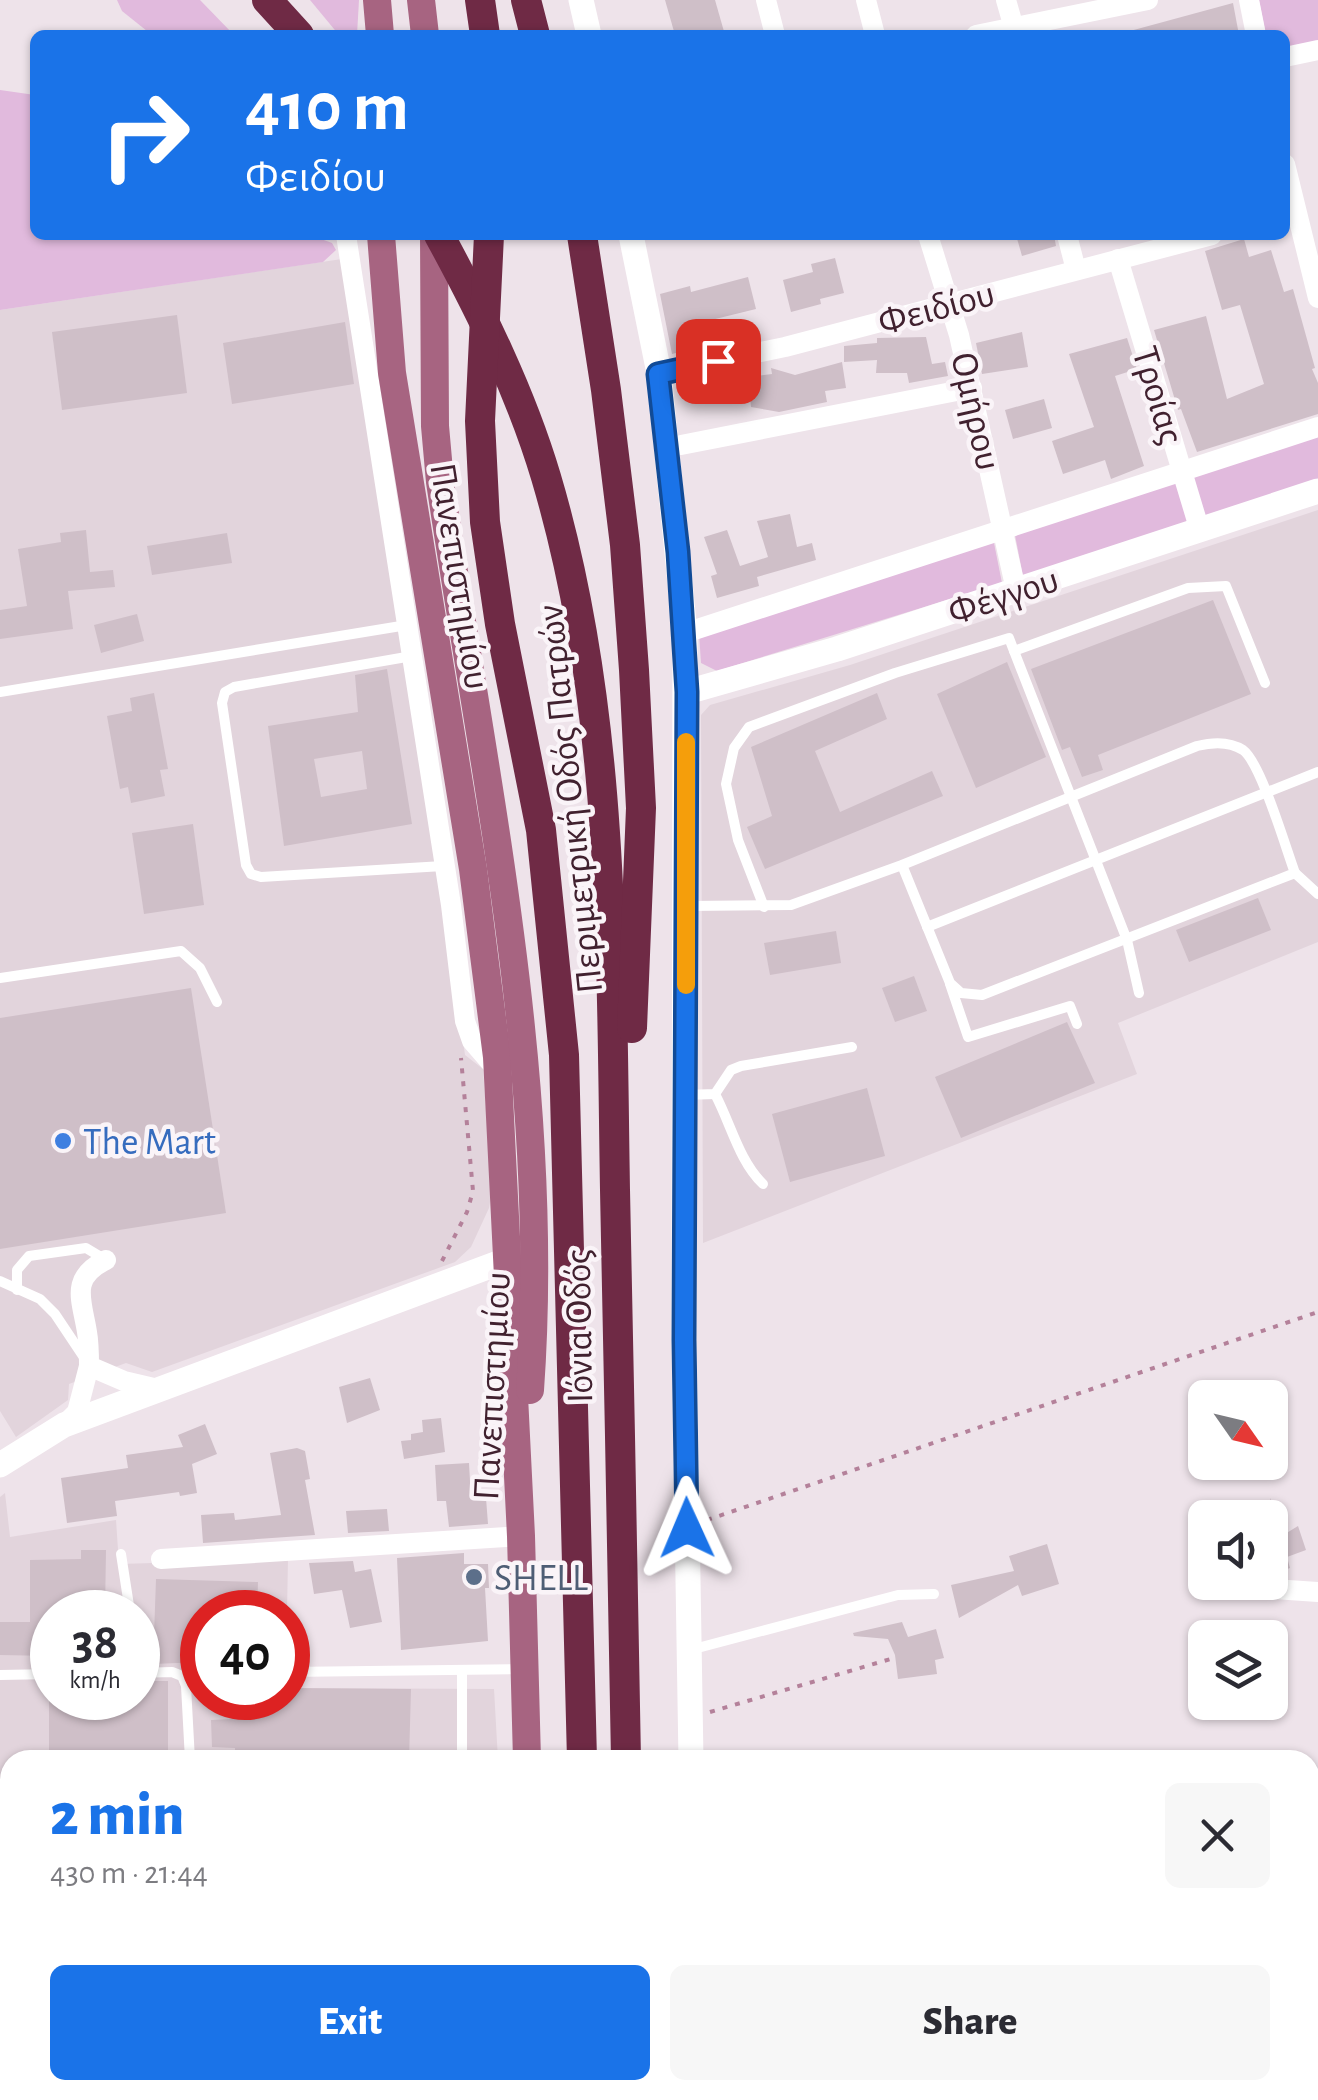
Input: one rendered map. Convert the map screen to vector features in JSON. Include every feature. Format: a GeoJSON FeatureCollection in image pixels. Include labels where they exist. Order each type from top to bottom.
{"type":"FeatureCollection","features":[{"type":"Feature","properties":{"kind":"highway"},"geometry":{"type":"LineString","coordinates":[[267,0],[311,30]]}},
{"type":"Feature","properties":{"kind":"highway"},"geometry":{"type":"LineString","coordinates":[[291,0],[311,30]]}},
{"type":"Feature","properties":{"kind":"highway"},"geometry":{"type":"LineString","coordinates":[[480,0],[485,30]]}},
{"type":"Feature","properties":{"kind":"highway"},"geometry":{"type":"LineString","coordinates":[[526,0],[534,30]]}},
{"type":"Feature","properties":{"kind":"highway","name":"Περιμετρική Οδός Πατρών"},"geometry":{"type":"LineString","coordinates":[[439,240],[566,488],[601,659],[618,830],[620,928],[632,1020]]}},
{"type":"Feature","properties":{"kind":"highway","name":"Περιμετρική Οδός Πατρών"},"geometry":{"type":"LineString","coordinates":[[460,240],[507,336],[541,438],[588,663],[602,788],[608,891]]}},
{"type":"Feature","properties":{"kind":"highway","name":"Ιόνια Οδός"},"geometry":{"type":"LineString","coordinates":[[489,240],[481,381],[485,522],[500,624],[542,830],[564,1054],[582,1750]]}},
{"type":"Feature","properties":{"kind":"highway"},"geometry":{"type":"LineString","coordinates":[[583,240],[606,390],[631,620],[641,808],[632,1020]]}},
{"type":"Feature","properties":{"kind":"highway","name":"Ιόνια Οδός"},"geometry":{"type":"LineString","coordinates":[[608,891],[626,1750]]}},
{"type":"Feature","properties":{"kind":"highway","name":"Ιόνια Οδός"},"geometry":{"type":"LineString","coordinates":[[632,1020],[643,1750]]}},
{"type":"Feature","properties":{"kind":"main road"},"geometry":{"type":"LineString","coordinates":[[420,0],[424,30]]}},
{"type":"Feature","properties":{"kind":"main road","name":"Πανεπιστημίου"},"geometry":{"type":"LineString","coordinates":[[381,240],[392,373],[473,869],[521,1254],[534,1327],[521,1536],[527,1750]]}},
{"type":"Feature","properties":{"kind":"main road","name":"Πανεπιστημίου"},"geometry":{"type":"LineString","coordinates":[[436,240],[435,426],[440,482],[512,934],[529,1113],[521,1254]]}},
{"type":"Feature","properties":{"kind":"street"},"geometry":{"type":"LineString","coordinates":[[581,0],[588,30]]}},
{"type":"Feature","properties":{"kind":"street"},"geometry":{"type":"LineString","coordinates":[[766,0],[773,30]]}},
{"type":"Feature","properties":{"kind":"street"},"geometry":{"type":"LineString","coordinates":[[866,0],[874,30]]}},
{"type":"Feature","properties":{"kind":"street"},"geometry":{"type":"LineString","coordinates":[[1006,0],[1015,30]]}},
{"type":"Feature","properties":{"kind":"street"},"geometry":{"type":"LineString","coordinates":[[1019,30],[1119,3],[1148,0]]}},
{"type":"Feature","properties":{"kind":"street"},"geometry":{"type":"LineString","coordinates":[[1249,0],[1255,30]]}},
{"type":"Feature","properties":{"kind":"street"},"geometry":{"type":"LineString","coordinates":[[1290,55],[1318,50]]}},
{"type":"Feature","properties":{"kind":"street"},"geometry":{"type":"LineString","coordinates":[[1290,180],[1318,298]]}},
{"type":"Feature","properties":{"kind":"street"},"geometry":{"type":"LineString","coordinates":[[347,240],[468,1032],[498,1072]]}},
{"type":"Feature","properties":{"kind":"street"},"geometry":{"type":"LineString","coordinates":[[633,240],[658,374],[685,633],[691,1750]]}},
{"type":"Feature","properties":{"kind":"street","name":"Ομήρου"},"geometry":{"type":"LineString","coordinates":[[929,240],[972,388],[1016,590]]}},
{"type":"Feature","properties":{"kind":"street"},"geometry":{"type":"LineString","coordinates":[[1068,240],[1076,270]]}},
{"type":"Feature","properties":{"kind":"street","name":"Φειδίου"},"geometry":{"type":"LineString","coordinates":[[658,374],[799,344],[1192,240]]}},
{"type":"Feature","properties":{"kind":"street","name":"Τροίας"},"geometry":{"type":"LineString","coordinates":[[1118,259],[1200,531]]}},
{"type":"Feature","properties":{"kind":"street"},"geometry":{"type":"LineString","coordinates":[[681,446],[972,388]]}},
{"type":"Feature","properties":{"kind":"street"},"geometry":{"type":"LineString","coordinates":[[685,633],[1318,427]]}},
{"type":"Feature","properties":{"kind":"street","name":"Φέγγου"},"geometry":{"type":"LineString","coordinates":[[687,692],[752,676],[1318,491]]}},
{"type":"Feature","properties":{"kind":"street"},"geometry":{"type":"LineString","coordinates":[[0,1465],[64,1425],[521,1254]]}},
{"type":"Feature","properties":{"kind":"street"},"geometry":{"type":"LineString","coordinates":[[64,1425],[76,1412],[90,1366],[79,1295],[85,1276],[106,1260]]}},
{"type":"Feature","properties":{"kind":"street"},"geometry":{"type":"LineString","coordinates":[[90,1366],[158,1390]]}},
{"type":"Feature","properties":{"kind":"street"},"geometry":{"type":"LineString","coordinates":[[161,1559],[521,1536]]}},
{"type":"Feature","properties":{"kind":"street"},"geometry":{"type":"LineString","coordinates":[[1288,1590],[1318,1592]]}},
{"type":"Feature","properties":{"kind":"lane"},"geometry":{"type":"LineString","coordinates":[[1014,651],[1188,588],[1226,586],[1265,684]]}},
{"type":"Feature","properties":{"kind":"lane"},"geometry":{"type":"LineString","coordinates":[[0,692],[408,625]]}},
{"type":"Feature","properties":{"kind":"lane"},"geometry":{"type":"LineString","coordinates":[[764,907],[738,840],[726,784],[734,748],[749,726],[1010,638],[1126,940],[1139,994]]}},
{"type":"Feature","properties":{"kind":"lane"},"geometry":{"type":"LineString","coordinates":[[413,656],[234,686],[225,692],[222,702],[246,866],[251,874],[261,877],[443,866]]}},
{"type":"Feature","properties":{"kind":"lane"},"geometry":{"type":"LineString","coordinates":[[687,906],[791,906],[1197,746],[1216,742],[1232,744],[1251,758],[1296,873],[1318,894]]}},
{"type":"Feature","properties":{"kind":"lane"},"geometry":{"type":"LineString","coordinates":[[927,926],[1318,772]]}},
{"type":"Feature","properties":{"kind":"lane"},"geometry":{"type":"LineString","coordinates":[[902,865],[968,1037],[1070,1006],[1078,1024]]}},
{"type":"Feature","properties":{"kind":"lane"},"geometry":{"type":"LineString","coordinates":[[950,983],[961,993],[982,995],[1296,873]]}},
{"type":"Feature","properties":{"kind":"lane"},"geometry":{"type":"LineString","coordinates":[[0,978],[181,951],[200,968],[217,1002]]}},
{"type":"Feature","properties":{"kind":"lane"},"geometry":{"type":"LineString","coordinates":[[715,1094],[731,1070],[741,1066],[852,1047]]}},
{"type":"Feature","properties":{"kind":"lane"},"geometry":{"type":"LineString","coordinates":[[685,1095],[715,1094]]}},
{"type":"Feature","properties":{"kind":"lane"},"geometry":{"type":"LineString","coordinates":[[715,1094],[734,1130],[748,1170],[763,1184]]}},
{"type":"Feature","properties":{"kind":"lane"},"geometry":{"type":"LineString","coordinates":[[17,1290],[17,1270],[29,1256],[86,1248],[106,1260]]}},
{"type":"Feature","properties":{"kind":"lane"},"geometry":{"type":"LineString","coordinates":[[0,1281],[40,1299],[55,1314],[90,1366]]}},
{"type":"Feature","properties":{"kind":"lane"},"geometry":{"type":"LineString","coordinates":[[121,1554],[127,1590]]}},
{"type":"Feature","properties":{"kind":"lane"},"geometry":{"type":"LineString","coordinates":[[690,1651],[891,1597],[934,1594]]}},
{"type":"Feature","properties":{"kind":"lane"},"geometry":{"type":"LineString","coordinates":[[310,1672],[524,1669]]}},
{"type":"Feature","properties":{"kind":"lane"},"geometry":{"type":"LineString","coordinates":[[462,1670],[462,1750]]}},
{"type":"Feature","properties":{"kind":"lane"},"geometry":{"type":"LineString","coordinates":[[160,1672],[182,1676],[186,1686],[189,1750]]}},
{"type":"Feature","properties":{"kind":"lane"},"geometry":{"type":"LineString","coordinates":[[0,1675],[30,1674]]}},
{"type":"Feature","properties":{"kind":"path"},"geometry":{"type":"LineString","coordinates":[[438,1268],[467,1212],[472,1191],[460,1044]]}},
{"type":"Feature","properties":{"kind":"path"},"geometry":{"type":"LineString","coordinates":[[687,1528],[1318,1312]]}},
{"type":"Feature","properties":{"kind":"path"},"geometry":{"type":"LineString","coordinates":[[691,1718],[894,1658]]}},
{"type":"Feature","properties":{"kind":"shaded area"},"geometry":{"type":"Polygon","coordinates":[[[117,0],[200,0],[229,30],[146,30],[122,11],[117,0]]]}},
{"type":"Feature","properties":{"kind":"shaded area"},"geometry":{"type":"Polygon","coordinates":[[[310,0],[359,0],[357,30],[335,30],[310,0]]]}},
{"type":"Feature","properties":{"kind":"shaded area"},"geometry":{"type":"Polygon","coordinates":[[[1259,0],[1318,0],[1318,42],[1290,48],[1290,30],[1265,30],[1259,0]]]}},
{"type":"Feature","properties":{"kind":"shaded area"},"geometry":{"type":"Polygon","coordinates":[[[0,90],[30,94],[30,240],[324,240],[336,250],[323,262],[0,310],[0,90]]]}},
{"type":"Feature","properties":{"kind":"shaded area"},"geometry":{"type":"Polygon","coordinates":[[[342,259],[408,640],[465,1055],[483,1069],[492,1190],[489,1208],[471,1247],[455,1262],[152,1372],[126,1363],[69,1384],[68,1400],[16,1437],[0,1411],[0,310],[342,259]]]}},
{"type":"Feature","properties":{"kind":"shaded area"},"geometry":{"type":"Polygon","coordinates":[[[1318,432],[1318,482],[1205,519],[1190,475],[1318,432]]]}},
{"type":"Feature","properties":{"kind":"shaded area"},"geometry":{"type":"Polygon","coordinates":[[[1176,481],[1189,524],[1023,576],[1014,530],[1176,481]]]}},
{"type":"Feature","properties":{"kind":"shaded area"},"geometry":{"type":"Polygon","coordinates":[[[1318,510],[1318,942],[1118,1023],[1137,1074],[703,1243],[701,715],[710,705],[850,665],[1318,510]]]}},
{"type":"Feature","properties":{"kind":"shaded area"},"geometry":{"type":"Polygon","coordinates":[[[993,538],[1002,583],[717,671],[701,663],[699,634],[993,538]]]}},
{"type":"Feature","properties":{"kind":"shaded area"},"geometry":{"type":"Polygon","coordinates":[[[5,1493],[10,1537],[116,1520],[119,1564],[288,1559],[287,1590],[180,1590],[180,1720],[310,1720],[310,1688],[494,1689],[497,1750],[0,1750],[0,1497],[5,1493]]]}},
{"type":"Feature","properties":{"kind":"building"},"geometry":{"type":"Polygon","coordinates":[[[665,0],[715,0],[724,30],[674,30],[665,0]]]}},
{"type":"Feature","properties":{"kind":"building"},"geometry":{"type":"Polygon","coordinates":[[[1233,3],[1238,30],[1134,30],[1233,3]]]}},
{"type":"Feature","properties":{"kind":"building"},"geometry":{"type":"Polygon","coordinates":[[[1017,240],[1055,240],[1056,246],[1022,256],[1017,240]]]}},
{"type":"Feature","properties":{"kind":"building"},"geometry":{"type":"Polygon","coordinates":[[[1241,240],[1244,240],[1249,257],[1271,250],[1284,292],[1293,289],[1318,383],[1318,414],[1197,452],[1181,409],[1178,410],[1154,330],[1206,316],[1227,399],[1264,384],[1240,305],[1222,310],[1205,251],[1241,240]]]}},
{"type":"Feature","properties":{"kind":"building"},"geometry":{"type":"Polygon","coordinates":[[[835,258],[844,293],[791,312],[783,280],[813,272],[811,264],[835,258]]]}},
{"type":"Feature","properties":{"kind":"building"},"geometry":{"type":"Polygon","coordinates":[[[748,277],[756,309],[699,323],[704,346],[672,354],[660,294],[690,286],[691,292],[748,277]]]}},
{"type":"Feature","properties":{"kind":"building"},"geometry":{"type":"Polygon","coordinates":[[[177,315],[187,393],[62,410],[52,332],[177,315]]]}},
{"type":"Feature","properties":{"kind":"building"},"geometry":{"type":"Polygon","coordinates":[[[345,322],[354,384],[232,404],[223,343],[345,322]]]}},
{"type":"Feature","properties":{"kind":"building"},"geometry":{"type":"Polygon","coordinates":[[[1022,332],[1028,367],[982,374],[976,343],[1022,332]]]}},
{"type":"Feature","properties":{"kind":"building"},"geometry":{"type":"Polygon","coordinates":[[[926,337],[932,364],[945,362],[948,376],[909,383],[907,373],[876,373],[877,360],[844,362],[844,346],[877,343],[877,338],[926,337]]]}},
{"type":"Feature","properties":{"kind":"building"},"geometry":{"type":"Polygon","coordinates":[[[1127,338],[1137,369],[1115,376],[1144,466],[1111,479],[1105,460],[1063,474],[1052,441],[1094,427],[1069,354],[1127,338]]]}},
{"type":"Feature","properties":{"kind":"building"},"geometry":{"type":"Polygon","coordinates":[[[842,362],[846,388],[825,391],[827,402],[779,412],[751,407],[748,377],[772,374],[771,368],[795,375],[842,362]]]}},
{"type":"Feature","properties":{"kind":"building"},"geometry":{"type":"Polygon","coordinates":[[[1044,399],[1052,428],[1013,439],[1005,410],[1044,399]]]}},
{"type":"Feature","properties":{"kind":"building"},"geometry":{"type":"Polygon","coordinates":[[[790,514],[797,547],[812,543],[816,560],[757,577],[759,586],[717,598],[711,576],[717,574],[704,537],[727,530],[740,566],[768,557],[757,521],[790,514]]]}},
{"type":"Feature","properties":{"kind":"building"},"geometry":{"type":"Polygon","coordinates":[[[86,530],[90,572],[113,570],[115,587],[68,591],[73,629],[0,639],[0,610],[27,606],[18,549],[61,542],[60,533],[86,530]]]}},
{"type":"Feature","properties":{"kind":"building"},"geometry":{"type":"Polygon","coordinates":[[[227,533],[232,563],[152,575],[147,546],[227,533]]]}},
{"type":"Feature","properties":{"kind":"building"},"geometry":{"type":"Polygon","coordinates":[[[1213,600],[1251,694],[1098,755],[1103,770],[1082,777],[1070,747],[1062,750],[1031,669],[1213,600]]]}},
{"type":"Feature","properties":{"kind":"building"},"geometry":{"type":"Polygon","coordinates":[[[137,614],[144,641],[101,653],[94,625],[137,614]]]}},
{"type":"Feature","properties":{"kind":"building"},"geometry":{"type":"Polygon","coordinates":[[[1007,662],[1046,757],[976,788],[937,694],[1007,662]]]}},
{"type":"Feature","properties":{"kind":"building"},"geometry":{"type":"Polygon","coordinates":[[[387,669],[412,824],[284,846],[268,726],[358,712],[355,675],[387,669]],[[362,751],[314,759],[321,797],[367,789],[362,751]]]}},
{"type":"Feature","properties":{"kind":"building"},"geometry":{"type":"Polygon","coordinates":[[[154,693],[168,769],[160,770],[165,796],[131,803],[128,787],[120,789],[107,716],[132,711],[130,698],[154,693]]]}},
{"type":"Feature","properties":{"kind":"building"},"geometry":{"type":"Polygon","coordinates":[[[877,693],[887,719],[815,751],[840,812],[932,771],[943,796],[765,869],[747,827],[772,816],[751,747],[877,693]]]}},
{"type":"Feature","properties":{"kind":"building"},"geometry":{"type":"Polygon","coordinates":[[[193,824],[204,905],[144,914],[132,833],[193,824]]]}},
{"type":"Feature","properties":{"kind":"building"},"geometry":{"type":"Polygon","coordinates":[[[1258,898],[1271,930],[1189,962],[1176,930],[1258,898]]]}},
{"type":"Feature","properties":{"kind":"building"},"geometry":{"type":"Polygon","coordinates":[[[836,931],[841,963],[770,975],[764,943],[836,931]]]}},
{"type":"Feature","properties":{"kind":"building"},"geometry":{"type":"Polygon","coordinates":[[[914,976],[927,1011],[895,1022],[882,988],[914,976]]]}},
{"type":"Feature","properties":{"kind":"building"},"geometry":{"type":"Polygon","coordinates":[[[191,988],[226,1213],[0,1249],[0,1018],[191,988]]]}},
{"type":"Feature","properties":{"kind":"building"},"geometry":{"type":"Polygon","coordinates":[[[1067,1022],[1095,1083],[961,1138],[935,1077],[1067,1022]]]}},
{"type":"Feature","properties":{"kind":"building"},"geometry":{"type":"Polygon","coordinates":[[[867,1088],[885,1156],[790,1182],[772,1114],[867,1088]]]}},
{"type":"Feature","properties":{"kind":"building"},"geometry":{"type":"Polygon","coordinates":[[[370,1378],[380,1410],[347,1423],[339,1387],[370,1378]]]}},
{"type":"Feature","properties":{"kind":"building"},"geometry":{"type":"Polygon","coordinates":[[[441,1418],[445,1452],[404,1459],[401,1441],[423,1432],[422,1420],[441,1418]]]}},
{"type":"Feature","properties":{"kind":"building"},"geometry":{"type":"Polygon","coordinates":[[[205,1424],[217,1454],[192,1464],[197,1493],[115,1501],[117,1516],[67,1523],[61,1478],[128,1468],[126,1455],[183,1447],[178,1435],[205,1424]]]}},
{"type":"Feature","properties":{"kind":"building"},"geometry":{"type":"Polygon","coordinates":[[[297,1448],[305,1451],[310,1479],[305,1480],[315,1535],[203,1543],[201,1515],[234,1513],[235,1520],[281,1515],[270,1453],[297,1448]]]}},
{"type":"Feature","properties":{"kind":"building"},"geometry":{"type":"Polygon","coordinates":[[[469,1463],[471,1499],[486,1498],[488,1524],[449,1527],[446,1501],[437,1501],[435,1465],[469,1463]]]}},
{"type":"Feature","properties":{"kind":"building"},"geometry":{"type":"Polygon","coordinates":[[[387,1509],[389,1531],[348,1533],[346,1511],[387,1509]]]}},
{"type":"Feature","properties":{"kind":"building"},"geometry":{"type":"Polygon","coordinates":[[[1298,1526],[1306,1550],[1288,1557],[1288,1532],[1298,1526]]]}},
{"type":"Feature","properties":{"kind":"building"},"geometry":{"type":"Polygon","coordinates":[[[1047,1544],[1059,1584],[1022,1596],[1018,1585],[959,1618],[951,1585],[1014,1571],[1009,1556],[1047,1544]]]}},
{"type":"Feature","properties":{"kind":"building"},"geometry":{"type":"Polygon","coordinates":[[[81,1550],[106,1550],[105,1590],[30,1590],[30,1560],[81,1559],[81,1550]]]}},
{"type":"Feature","properties":{"kind":"building"},"geometry":{"type":"Polygon","coordinates":[[[464,1553],[464,1564],[488,1564],[488,1641],[401,1650],[397,1558],[464,1553]]]}},
{"type":"Feature","properties":{"kind":"building"},"geometry":{"type":"Polygon","coordinates":[[[353,1561],[355,1572],[371,1569],[382,1622],[350,1628],[342,1590],[314,1594],[309,1563],[353,1561]]]}},
{"type":"Feature","properties":{"kind":"building"},"geometry":{"type":"Polygon","coordinates":[[[156,1579],[258,1582],[258,1590],[180,1590],[180,1663],[160,1664],[160,1590],[156,1590],[156,1579]]]}},
{"type":"Feature","properties":{"kind":"building"},"geometry":{"type":"Polygon","coordinates":[[[0,1622],[30,1622],[30,1656],[0,1655],[0,1622]]]}},
{"type":"Feature","properties":{"kind":"building"},"geometry":{"type":"Polygon","coordinates":[[[902,1622],[908,1637],[936,1629],[944,1658],[935,1660],[937,1674],[898,1679],[888,1639],[853,1633],[902,1622]]]}},
{"type":"Feature","properties":{"kind":"building"},"geometry":{"type":"Polygon","coordinates":[[[160,1681],[168,1681],[168,1750],[49,1750],[49,1720],[160,1720],[160,1681]]]}},
{"type":"Feature","properties":{"kind":"building"},"geometry":{"type":"Polygon","coordinates":[[[310,1688],[411,1689],[409,1750],[212,1747],[211,1720],[310,1720],[310,1688]]]}},
{"type":"Feature","properties":{"kind":"slow traffic"},"geometry":{"type":"LineString","coordinates":[[686,742],[686,985]]}},
{"type":"Feature","properties":{"kind":"place","name":"The Mart"},"geometry":{"type":"Point","coordinates":[63,1141]}},
{"type":"Feature","properties":{"kind":"place","name":"SHELL"},"geometry":{"type":"Point","coordinates":[474,1577]}},
{"type":"Feature","properties":{"kind":"route"},"geometry":{"type":"LineString","coordinates":[[687,1528],[687,692],[678,552],[658,374],[718,361]]}}]}
